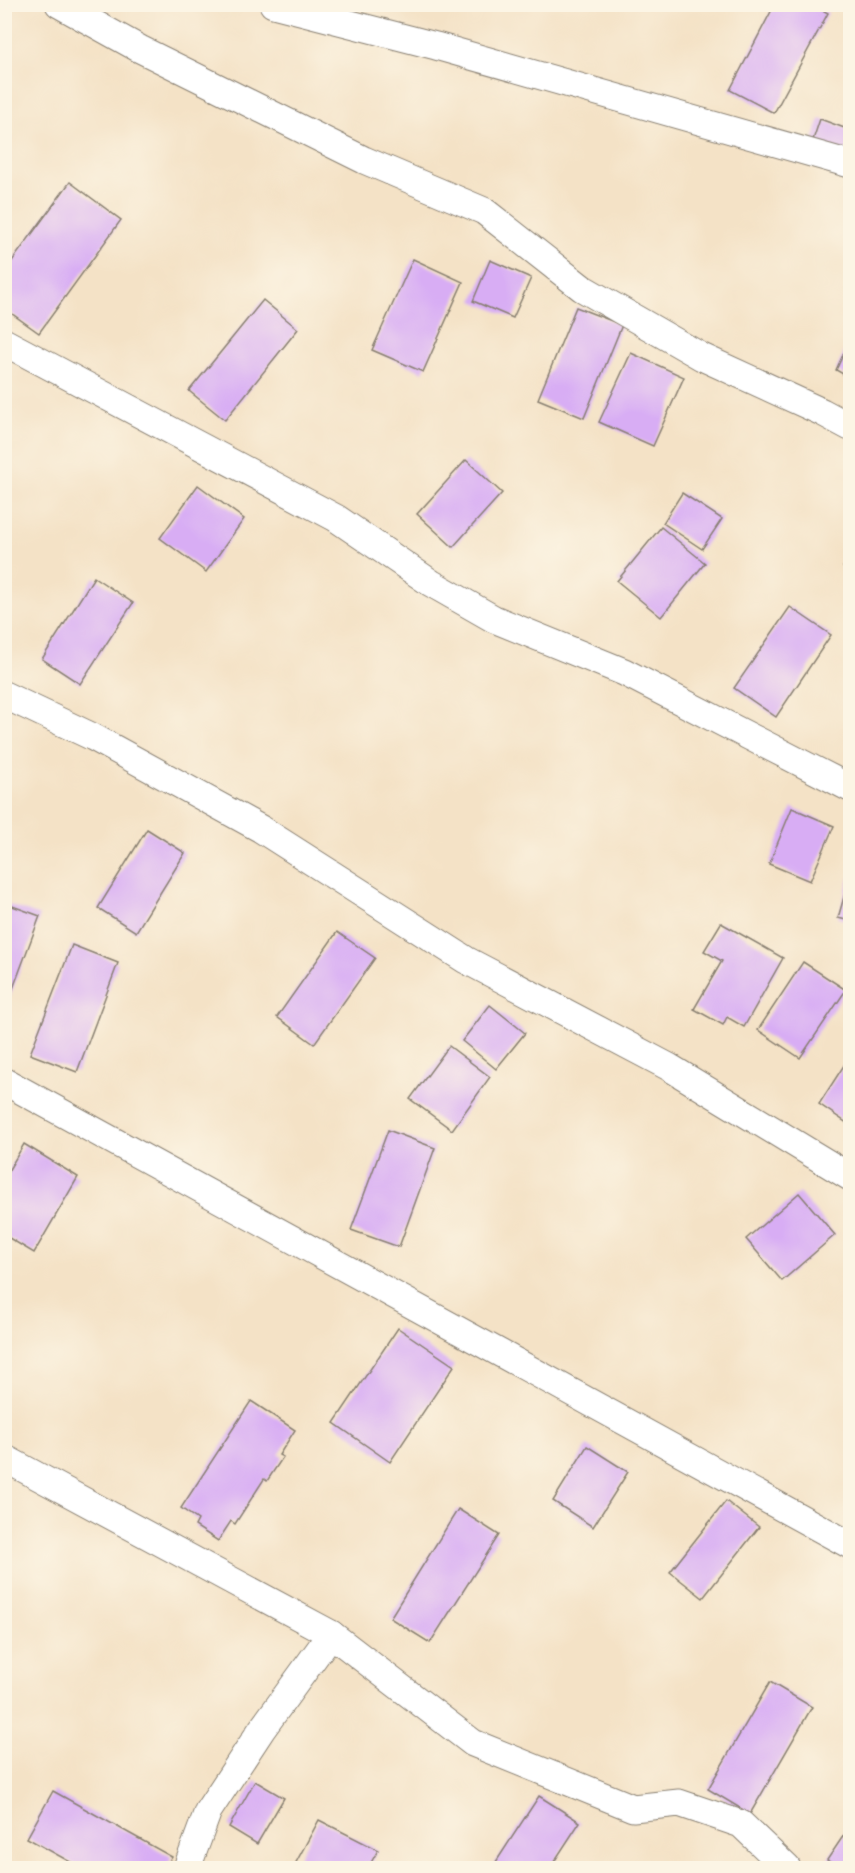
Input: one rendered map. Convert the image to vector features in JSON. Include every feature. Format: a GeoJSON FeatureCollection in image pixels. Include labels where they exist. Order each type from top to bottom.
{"type":"FeatureCollection","features":[{"type":"Feature","properties":{"kind":"street"},"geometry":{"type":"LineString","coordinates":[[59,4],[141,49],[364,160],[484,211],[582,288],[702,357],[850,427]]}},
{"type":"Feature","properties":{"kind":"street"},"geometry":{"type":"LineString","coordinates":[[273,4],[436,46],[850,164]]}},
{"type":"Feature","properties":{"kind":"street"},"geometry":{"type":"LineString","coordinates":[[4,342],[336,518],[431,583],[494,619],[624,672],[850,788]]}},
{"type":"Feature","properties":{"kind":"street"},"geometry":{"type":"LineString","coordinates":[[4,696],[93,737],[261,829],[466,960],[669,1067],[850,1178]]}},
{"type":"Feature","properties":{"kind":"street"},"geometry":{"type":"LineString","coordinates":[[4,1081],[850,1545]]}},
{"type":"Feature","properties":{"kind":"street"},"geometry":{"type":"LineString","coordinates":[[4,1458],[330,1634],[473,1743],[633,1808],[679,1803],[741,1824],[787,1869]]}},
{"type":"Feature","properties":{"kind":"street"},"geometry":{"type":"LineString","coordinates":[[187,1869],[208,1811],[262,1729],[330,1634]]}},
{"type":"Feature","properties":{"kind":"building"},"geometry":{"type":"Polygon","coordinates":[[[775,4],[811,4],[828,13],[774,113],[730,90],[775,4]]]}},
{"type":"Feature","properties":{"kind":"building"},"geometry":{"type":"Polygon","coordinates":[[[820,119],[850,130],[845,154],[812,143],[820,119]]]}},
{"type":"Feature","properties":{"kind":"building"},"geometry":{"type":"Polygon","coordinates":[[[70,182],[121,220],[39,333],[4,308],[4,272],[70,182]]]}},
{"type":"Feature","properties":{"kind":"building"},"geometry":{"type":"Polygon","coordinates":[[[413,259],[463,282],[423,372],[372,350],[413,259]]]}},
{"type":"Feature","properties":{"kind":"building"},"geometry":{"type":"Polygon","coordinates":[[[490,260],[531,278],[513,318],[473,301],[490,260]]]}},
{"type":"Feature","properties":{"kind":"building"},"geometry":{"type":"Polygon","coordinates":[[[263,300],[298,329],[225,420],[189,391],[263,300]]]}},
{"type":"Feature","properties":{"kind":"building"},"geometry":{"type":"Polygon","coordinates":[[[576,307],[622,325],[584,418],[538,399],[576,307]]]}},
{"type":"Feature","properties":{"kind":"building"},"geometry":{"type":"Polygon","coordinates":[[[850,340],[850,378],[836,370],[850,340]]]}},
{"type":"Feature","properties":{"kind":"building"},"geometry":{"type":"Polygon","coordinates":[[[631,353],[684,377],[653,446],[599,422],[631,353]]]}},
{"type":"Feature","properties":{"kind":"building"},"geometry":{"type":"Polygon","coordinates":[[[466,460],[502,493],[453,547],[417,514],[466,460]]]}},
{"type":"Feature","properties":{"kind":"building"},"geometry":{"type":"Polygon","coordinates":[[[198,485],[244,519],[206,572],[160,538],[198,485]]]}},
{"type":"Feature","properties":{"kind":"building"},"geometry":{"type":"Polygon","coordinates":[[[682,493],[722,519],[702,549],[663,523],[682,493]]]}},
{"type":"Feature","properties":{"kind":"building"},"geometry":{"type":"Polygon","coordinates":[[[661,527],[705,563],[661,617],[617,581],[661,527]]]}},
{"type":"Feature","properties":{"kind":"building"},"geometry":{"type":"Polygon","coordinates":[[[850,558],[850,572],[843,567],[850,558]]]}},
{"type":"Feature","properties":{"kind":"building"},"geometry":{"type":"Polygon","coordinates":[[[94,577],[133,603],[80,684],[42,659],[94,577]]]}},
{"type":"Feature","properties":{"kind":"building"},"geometry":{"type":"Polygon","coordinates":[[[790,607],[831,635],[776,717],[734,688],[790,607]]]}},
{"type":"Feature","properties":{"kind":"building"},"geometry":{"type":"Polygon","coordinates":[[[792,808],[834,826],[810,881],[769,864],[792,808]]]}},
{"type":"Feature","properties":{"kind":"building"},"geometry":{"type":"Polygon","coordinates":[[[147,829],[185,853],[136,932],[98,908],[147,829]]]}},
{"type":"Feature","properties":{"kind":"building"},"geometry":{"type":"Polygon","coordinates":[[[850,876],[850,921],[838,918],[850,876]]]}},
{"type":"Feature","properties":{"kind":"building"},"geometry":{"type":"Polygon","coordinates":[[[4,903],[40,916],[5,1010],[4,1010],[4,903]]]}},
{"type":"Feature","properties":{"kind":"building"},"geometry":{"type":"Polygon","coordinates":[[[721,923],[783,958],[744,1027],[727,1017],[723,1025],[694,1009],[722,961],[704,951],[721,923]]]}},
{"type":"Feature","properties":{"kind":"building"},"geometry":{"type":"Polygon","coordinates":[[[337,932],[375,958],[314,1044],[277,1017],[337,932]]]}},
{"type":"Feature","properties":{"kind":"building"},"geometry":{"type":"Polygon","coordinates":[[[72,945],[118,963],[77,1072],[30,1054],[72,945]]]}},
{"type":"Feature","properties":{"kind":"building"},"geometry":{"type":"Polygon","coordinates":[[[803,962],[846,990],[800,1058],[758,1030],[803,962]]]}},
{"type":"Feature","properties":{"kind":"building"},"geometry":{"type":"Polygon","coordinates":[[[490,1005],[525,1033],[496,1069],[462,1041],[490,1005]]]}},
{"type":"Feature","properties":{"kind":"building"},"geometry":{"type":"Polygon","coordinates":[[[449,1046],[490,1077],[452,1130],[410,1099],[449,1046]]]}},
{"type":"Feature","properties":{"kind":"building"},"geometry":{"type":"Polygon","coordinates":[[[850,1056],[850,1125],[819,1104],[850,1056]]]}},
{"type":"Feature","properties":{"kind":"building"},"geometry":{"type":"Polygon","coordinates":[[[388,1130],[435,1148],[399,1247],[351,1230],[388,1130]]]}},
{"type":"Feature","properties":{"kind":"building"},"geometry":{"type":"Polygon","coordinates":[[[24,1144],[78,1177],[34,1253],[4,1235],[4,1178],[24,1144]]]}},
{"type":"Feature","properties":{"kind":"building"},"geometry":{"type":"Polygon","coordinates":[[[799,1193],[835,1235],[782,1281],[746,1239],[799,1193]]]}},
{"type":"Feature","properties":{"kind":"building"},"geometry":{"type":"Polygon","coordinates":[[[398,1328],[454,1366],[390,1462],[334,1423],[398,1328]]]}},
{"type":"Feature","properties":{"kind":"building"},"geometry":{"type":"Polygon","coordinates":[[[251,1401],[295,1430],[279,1455],[283,1457],[267,1481],[264,1479],[235,1524],[231,1521],[218,1541],[195,1526],[198,1520],[181,1508],[251,1401]]]}},
{"type":"Feature","properties":{"kind":"building"},"geometry":{"type":"Polygon","coordinates":[[[587,1446],[628,1472],[593,1527],[553,1501],[587,1446]]]}},
{"type":"Feature","properties":{"kind":"building"},"geometry":{"type":"Polygon","coordinates":[[[726,1501],[759,1527],[703,1598],[670,1572],[726,1501]]]}},
{"type":"Feature","properties":{"kind":"building"},"geometry":{"type":"Polygon","coordinates":[[[458,1509],[499,1535],[430,1643],[390,1618],[458,1509]]]}},
{"type":"Feature","properties":{"kind":"building"},"geometry":{"type":"Polygon","coordinates":[[[770,1682],[812,1707],[750,1814],[708,1789],[770,1682]]]}},
{"type":"Feature","properties":{"kind":"building"},"geometry":{"type":"Polygon","coordinates":[[[255,1781],[284,1798],[257,1844],[229,1827],[255,1781]]]}},
{"type":"Feature","properties":{"kind":"building"},"geometry":{"type":"Polygon","coordinates":[[[53,1791],[172,1857],[165,1868],[81,1868],[27,1838],[53,1791]]]}},
{"type":"Feature","properties":{"kind":"building"},"geometry":{"type":"Polygon","coordinates":[[[539,1796],[580,1822],[550,1868],[492,1868],[539,1796]]]}},
{"type":"Feature","properties":{"kind":"building"},"geometry":{"type":"Polygon","coordinates":[[[319,1820],[378,1850],[368,1868],[293,1868],[319,1820]]]}},
{"type":"Feature","properties":{"kind":"building"},"geometry":{"type":"Polygon","coordinates":[[[850,1826],[850,1868],[839,1868],[827,1860],[850,1826]]]}}]}
